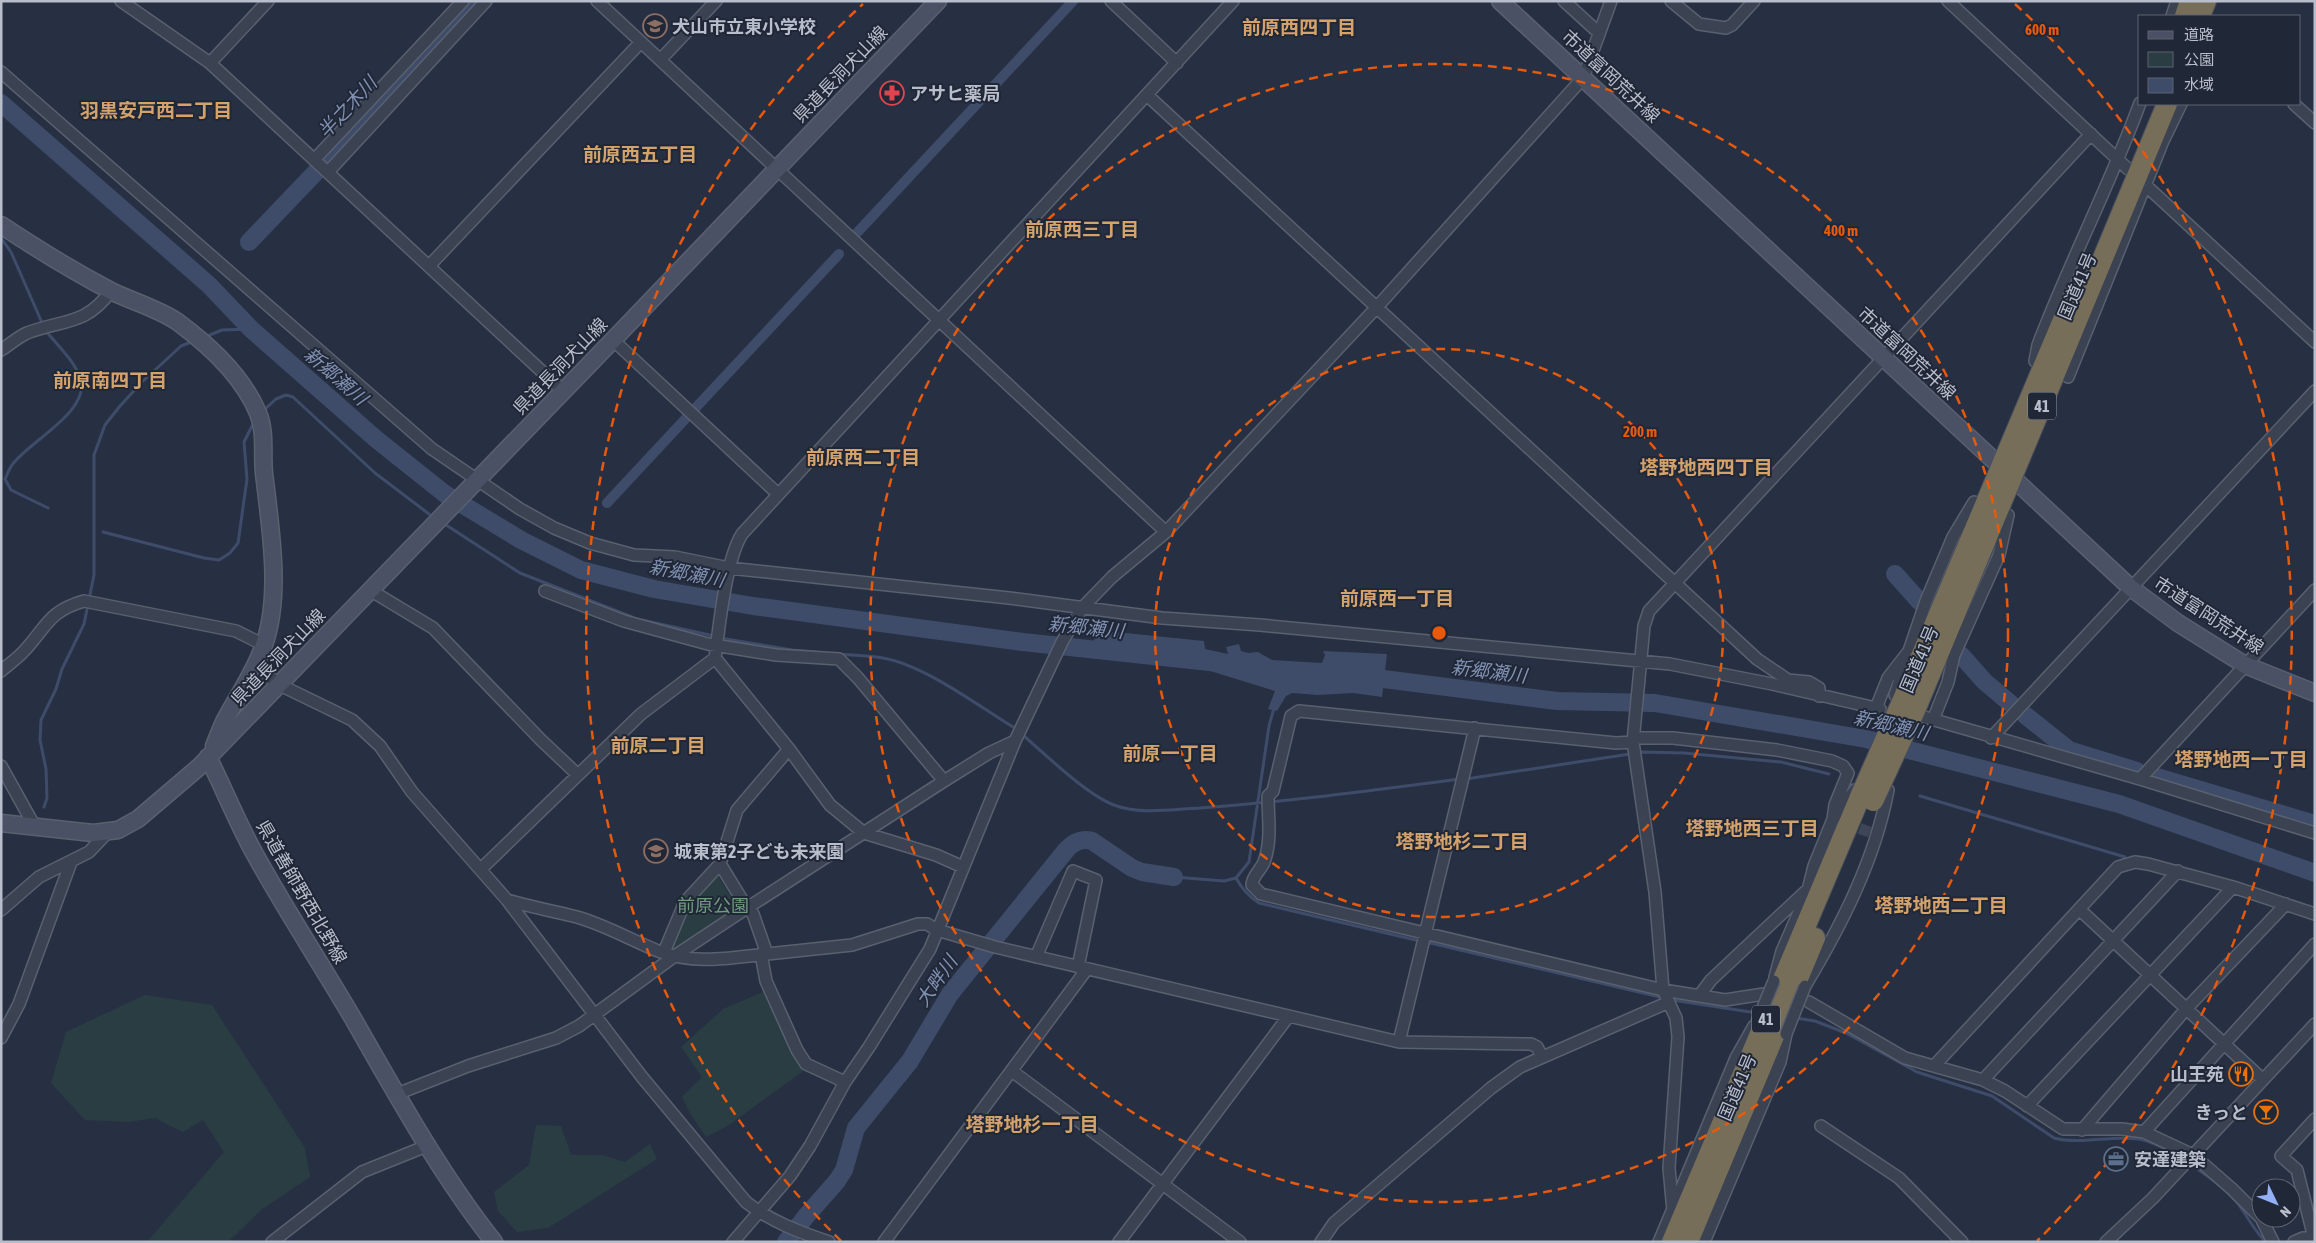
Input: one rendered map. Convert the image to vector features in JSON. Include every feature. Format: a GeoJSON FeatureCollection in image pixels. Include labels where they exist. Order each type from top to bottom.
{"type":"FeatureCollection","features":[{"type":"Feature","properties":{"kind":"highway"},"geometry":{"type":"LineString","coordinates":[[2185,15],[2190,1]]}},
{"type":"Feature","properties":{"kind":"highway"},"geometry":{"type":"LineString","coordinates":[[2200,15],[2206,1]]}},
{"type":"Feature","properties":{"kind":"highway","name":"国道41号"},"geometry":{"type":"LineString","coordinates":[[1672,1242],[1869,794],[1915,710],[2007,472],[2132,173],[2153,105]]}},
{"type":"Feature","properties":{"kind":"highway","name":"国道41号"},"geometry":{"type":"LineString","coordinates":[[2007,472],[2042,368],[2132,173],[2166,105]]}},
{"type":"Feature","properties":{"kind":"highway","name":"国道41号"},"geometry":{"type":"LineString","coordinates":[[1688,1242],[1869,794]]}},
{"type":"Feature","properties":{"kind":"main road","name":"県道長洞犬山線"},"geometry":{"type":"LineString","coordinates":[[208,757],[613,340],[938,1]]}},
{"type":"Feature","properties":{"kind":"main road","name":"市道富岡荒井線"},"geometry":{"type":"LineString","coordinates":[[1500,1],[2131,588],[2178,623],[2245,665],[2315,693]]}},
{"type":"Feature","properties":{"kind":"main road"},"geometry":{"type":"LineString","coordinates":[[1,225],[61,264],[111,291],[177,321],[236,377],[259,418],[270,514],[274,592],[272,616],[264,645],[255,666],[224,721],[208,757],[146,813],[130,824],[107,832],[1,824]]}},
{"type":"Feature","properties":{"kind":"main road","name":"県道善師野西北野線"},"geometry":{"type":"LineString","coordinates":[[208,757],[250,847],[397,1094],[458,1192],[494,1242]]}},
{"type":"Feature","properties":{"kind":"street"},"geometry":{"type":"LineString","coordinates":[[121,1],[210,63],[563,391]]}},
{"type":"Feature","properties":{"kind":"street"},"geometry":{"type":"LineString","coordinates":[[210,63],[268,1]]}},
{"type":"Feature","properties":{"kind":"street"},"geometry":{"type":"LineString","coordinates":[[314,160],[463,1]]}},
{"type":"Feature","properties":{"kind":"street"},"geometry":{"type":"LineString","coordinates":[[328,172],[486,1]]}},
{"type":"Feature","properties":{"kind":"street"},"geometry":{"type":"LineString","coordinates":[[597,1],[1166,532]]}},
{"type":"Feature","properties":{"kind":"street"},"geometry":{"type":"LineString","coordinates":[[661,60],[716,1]]}},
{"type":"Feature","properties":{"kind":"street"},"geometry":{"type":"LineString","coordinates":[[1111,1],[1177,63]]}},
{"type":"Feature","properties":{"kind":"street"},"geometry":{"type":"LineString","coordinates":[[963,868],[936,855],[864,834],[830,805],[789,749],[715,658],[729,568],[735,544],[778,494],[1233,1]]}},
{"type":"Feature","properties":{"kind":"street"},"geometry":{"type":"LineString","coordinates":[[1564,1],[1599,33]]}},
{"type":"Feature","properties":{"kind":"street"},"geometry":{"type":"LineString","coordinates":[[733,1242],[790,1176],[810,1146],[844,1082],[869,1047],[925,958],[1015,741],[1062,642],[1082,608],[1112,577],[1166,532],[1377,307],[1584,78],[1610,1]]}},
{"type":"Feature","properties":{"kind":"street"},"geometry":{"type":"LineString","coordinates":[[1676,3],[1699,24],[1726,28],[1732,25],[1754,1]]}},
{"type":"Feature","properties":{"kind":"street"},"geometry":{"type":"LineString","coordinates":[[1948,1],[2315,342]]}},
{"type":"Feature","properties":{"kind":"street"},"geometry":{"type":"LineString","coordinates":[[2172,15],[2177,1]]}},
{"type":"Feature","properties":{"kind":"street"},"geometry":{"type":"LineString","coordinates":[[429,266],[641,42]]}},
{"type":"Feature","properties":{"kind":"street"},"geometry":{"type":"LineString","coordinates":[[1,72],[432,449],[520,509],[554,528],[590,543],[634,555],[675,557],[729,568],[1000,596],[1162,618],[1260,625],[1670,664],[1878,709],[1888,678],[1910,651],[1926,601],[1949,546],[1974,502]]}},
{"type":"Feature","properties":{"kind":"street"},"geometry":{"type":"LineString","coordinates":[[1147,95],[1757,660],[1788,680],[1809,682],[1820,688],[1819,696]]}},
{"type":"Feature","properties":{"kind":"street"},"geometry":{"type":"LineString","coordinates":[[2068,377],[2132,173],[2140,105]]}},
{"type":"Feature","properties":{"kind":"street"},"geometry":{"type":"LineString","coordinates":[[2132,173],[2163,141],[2181,105]]}},
{"type":"Feature","properties":{"kind":"street"},"geometry":{"type":"LineString","coordinates":[[2295,105],[2315,123]]}},
{"type":"Feature","properties":{"kind":"street"},"geometry":{"type":"LineString","coordinates":[[1673,1211],[1669,1168],[1678,1037],[1676,1018],[1664,990],[1655,892],[1633,742],[1644,626],[1649,611],[2091,134]]}},
{"type":"Feature","properties":{"kind":"street"},"geometry":{"type":"LineString","coordinates":[[1,350],[25,334],[87,316],[100,306],[111,291]]}},
{"type":"Feature","properties":{"kind":"street"},"geometry":{"type":"LineString","coordinates":[[613,340],[778,494]]}},
{"type":"Feature","properties":{"kind":"street"},"geometry":{"type":"LineString","coordinates":[[1991,738],[2315,391]]}},
{"type":"Feature","properties":{"kind":"street"},"geometry":{"type":"LineString","coordinates":[[1915,710],[1954,655],[1991,575],[2008,515]]}},
{"type":"Feature","properties":{"kind":"street"},"geometry":{"type":"LineString","coordinates":[[370,590],[433,628],[578,776]]}},
{"type":"Feature","properties":{"kind":"street"},"geometry":{"type":"LineString","coordinates":[[2140,779],[2315,590]]}},
{"type":"Feature","properties":{"kind":"street"},"geometry":{"type":"LineString","coordinates":[[545,591],[624,621],[716,645],[793,657],[839,659],[858,678],[944,781]]}},
{"type":"Feature","properties":{"kind":"street"},"geometry":{"type":"LineString","coordinates":[[1,671],[24,650],[53,615],[67,606],[84,601],[236,631],[264,645]]}},
{"type":"Feature","properties":{"kind":"street"},"geometry":{"type":"LineString","coordinates":[[1910,651],[1915,710]]}},
{"type":"Feature","properties":{"kind":"street"},"geometry":{"type":"LineString","coordinates":[[481,869],[641,714],[715,658]]}},
{"type":"Feature","properties":{"kind":"street"},"geometry":{"type":"LineString","coordinates":[[255,666],[280,684],[339,712],[362,727],[380,746],[412,792],[507,900],[594,1015],[746,1202],[758,1212],[790,1228],[829,1242]]}},
{"type":"Feature","properties":{"kind":"street"},"geometry":{"type":"LineString","coordinates":[[1659,1242],[1736,1058],[1757,1022],[1774,981],[1782,951],[1808,889],[1814,866],[1833,819],[1834,805],[1848,773],[1843,766],[1832,761],[1759,748],[1673,738],[1616,743],[1299,710],[1291,716],[1268,802],[1270,826],[1264,863],[1252,881],[1252,885],[1261,894],[1664,990],[1725,1000],[1764,994]]}},
{"type":"Feature","properties":{"kind":"street"},"geometry":{"type":"LineString","coordinates":[[1915,710],[1991,738],[2140,779],[2315,833]]}},
{"type":"Feature","properties":{"kind":"street"},"geometry":{"type":"LineString","coordinates":[[1399,1042],[1475,728]]}},
{"type":"Feature","properties":{"kind":"street"},"geometry":{"type":"LineString","coordinates":[[397,1094],[468,1066],[556,1038],[579,1026],[676,955],[944,781],[989,753],[1015,741]]}},
{"type":"Feature","properties":{"kind":"street"},"geometry":{"type":"LineString","coordinates":[[664,952],[685,902],[720,864],[737,810],[789,749]]}},
{"type":"Feature","properties":{"kind":"street"},"geometry":{"type":"LineString","coordinates":[[1,766],[43,828]]}},
{"type":"Feature","properties":{"kind":"street"},"geometry":{"type":"LineString","coordinates":[[1704,1242],[1780,1062],[1786,1034],[1804,986],[1836,934],[1878,835],[1869,794],[1833,819]]}},
{"type":"Feature","properties":{"kind":"street"},"geometry":{"type":"LineString","coordinates":[[1,910],[39,877],[89,852],[107,832]]}},
{"type":"Feature","properties":{"kind":"street"},"geometry":{"type":"LineString","coordinates":[[1,1038],[20,1004],[71,862]]}},
{"type":"Feature","properties":{"kind":"street"},"geometry":{"type":"LineString","coordinates":[[1934,1066],[2118,867],[2135,862],[2178,871],[2315,914]]}},
{"type":"Feature","properties":{"kind":"street"},"geometry":{"type":"LineString","coordinates":[[720,864],[753,914],[764,954],[766,981],[797,1050],[806,1064],[844,1082]]}},
{"type":"Feature","properties":{"kind":"street"},"geometry":{"type":"LineString","coordinates":[[884,1242],[933,1174],[1012,1071],[1082,968],[1096,880],[1073,871],[1036,957]]}},
{"type":"Feature","properties":{"kind":"street"},"geometry":{"type":"LineString","coordinates":[[1983,1080],[2178,871]]}},
{"type":"Feature","properties":{"kind":"street"},"geometry":{"type":"LineString","coordinates":[[2027,1106],[2233,887]]}},
{"type":"Feature","properties":{"kind":"street"},"geometry":{"type":"LineString","coordinates":[[1698,996],[1712,980],[1808,889]]}},
{"type":"Feature","properties":{"kind":"street"},"geometry":{"type":"LineString","coordinates":[[507,900],[577,918],[684,958],[713,960],[852,944],[918,924],[928,924],[936,930],[990,946],[1399,1042],[1531,1044],[1537,1047],[1542,1057]]}},
{"type":"Feature","properties":{"kind":"street"},"geometry":{"type":"LineString","coordinates":[[2082,1130],[2186,1009],[2286,904]]}},
{"type":"Feature","properties":{"kind":"street"},"geometry":{"type":"LineString","coordinates":[[2079,910],[2262,1079]]}},
{"type":"Feature","properties":{"kind":"street"},"geometry":{"type":"LineString","coordinates":[[2144,1132],[2315,944]]}},
{"type":"Feature","properties":{"kind":"street"},"geometry":{"type":"LineString","coordinates":[[1322,1242],[1334,1223],[1470,1105],[1520,1067],[1669,1002]]}},
{"type":"Feature","properties":{"kind":"street"},"geometry":{"type":"LineString","coordinates":[[1809,1002],[1905,1058],[1983,1080],[2005,1091],[2063,1129],[2122,1129],[2144,1132],[2193,1155],[2251,1208]]}},
{"type":"Feature","properties":{"kind":"street"},"geometry":{"type":"LineString","coordinates":[[1119,1242],[1288,1017]]}},
{"type":"Feature","properties":{"kind":"street"},"geometry":{"type":"LineString","coordinates":[[2106,1242],[2153,1198],[2315,1024]]}},
{"type":"Feature","properties":{"kind":"street"},"geometry":{"type":"LineString","coordinates":[[1012,1071],[1240,1242]]}},
{"type":"Feature","properties":{"kind":"street"},"geometry":{"type":"LineString","coordinates":[[2294,1242],[2314,1238],[2297,1170],[2282,1156],[2315,1119]]}},
{"type":"Feature","properties":{"kind":"street"},"geometry":{"type":"LineString","coordinates":[[1821,1126],[1899,1178],[1962,1242]]}},
{"type":"Feature","properties":{"kind":"street"},"geometry":{"type":"LineString","coordinates":[[272,1242],[362,1172],[429,1145]]}},
{"type":"Feature","properties":{"kind":"street"},"geometry":{"type":"LineString","coordinates":[[2306,1204],[2315,1194]]}},
{"type":"Feature","properties":{"kind":"street"},"geometry":{"type":"LineString","coordinates":[[2266,1228],[2273,1242]]}},
{"type":"Feature","properties":{"kind":"green space","name":"前原公園"},"geometry":{"type":"Polygon","coordinates":[[[716,873],[739,910],[676,952],[669,950],[690,901],[716,873]]]}},
{"type":"Feature","properties":{"kind":"green space"},"geometry":{"type":"Polygon","coordinates":[[[763,992],[783,1024],[803,1071],[729,1125],[706,1137],[682,1097],[702,1077],[681,1047],[723,1009],[763,992]]]}},
{"type":"Feature","properties":{"kind":"green space"},"geometry":{"type":"Polygon","coordinates":[[[145,995],[212,1005],[305,1148],[310,1177],[261,1210],[228,1242],[147,1242],[224,1152],[203,1120],[183,1132],[155,1118],[128,1122],[85,1120],[51,1083],[66,1032],[145,995]]]}},
{"type":"Feature","properties":{"kind":"green space"},"geometry":{"type":"Polygon","coordinates":[[[536,1125],[561,1126],[571,1155],[602,1155],[625,1162],[650,1144],[657,1159],[548,1228],[517,1232],[498,1211],[494,1192],[529,1165],[536,1125]]]}},
{"type":"Feature","properties":{"kind":"water"},"geometry":{"type":"Polygon","coordinates":[[[1096,630],[1204,641],[1205,649],[1228,654],[1226,647],[1239,644],[1241,651],[1248,653],[1258,652],[1272,660],[1322,663],[1325,655],[1323,651],[1387,654],[1382,697],[1353,693],[1317,695],[1292,693],[1286,696],[1277,711],[1268,709],[1275,691],[1207,670],[1202,657],[1168,652],[1144,652],[1094,642],[1096,630]]]}},
{"type":"Feature","properties":{"kind":"waterway","name":"半之木川"},"geometry":{"type":"LineString","coordinates":[[249,242],[421,62],[476,1]]}},
{"type":"Feature","properties":{"kind":"waterway"},"geometry":{"type":"LineString","coordinates":[[854,236],[1073,1]]}},
{"type":"Feature","properties":{"kind":"waterway","name":"新郷瀬川"},"geometry":{"type":"LineString","coordinates":[[1,103],[209,285],[251,329],[376,439],[445,494],[521,540],[581,570],[654,589],[753,606],[1023,642],[1228,664]]}},
{"type":"Feature","properties":{"kind":"waterway"},"geometry":{"type":"LineString","coordinates":[[1,238],[11,252],[43,325]]}},
{"type":"Feature","properties":{"kind":"waterway"},"geometry":{"type":"LineString","coordinates":[[607,503],[839,254]]}},
{"type":"Feature","properties":{"kind":"waterway"},"geometry":{"type":"LineString","coordinates":[[205,337],[222,330],[251,329]]}},
{"type":"Feature","properties":{"kind":"waterway"},"geometry":{"type":"LineString","coordinates":[[46,331],[74,365],[80,378],[81,390],[77,402],[68,414],[20,456],[11,467],[5,479],[11,490],[48,508]]}},
{"type":"Feature","properties":{"kind":"waterway"},"geometry":{"type":"LineString","coordinates":[[44,807],[47,798],[46,769],[40,740],[41,720],[56,689],[62,669],[84,624],[94,575],[94,455],[105,425],[120,406],[142,382],[181,346],[194,341]]}},
{"type":"Feature","properties":{"kind":"waterway"},"geometry":{"type":"LineString","coordinates":[[263,411],[276,399],[286,395],[293,397],[375,473],[429,514]]}},
{"type":"Feature","properties":{"kind":"waterway"},"geometry":{"type":"LineString","coordinates":[[103,532],[204,558],[219,560],[230,553],[238,543],[247,479],[244,442],[254,422]]}},
{"type":"Feature","properties":{"kind":"waterway"},"geometry":{"type":"LineString","coordinates":[[443,523],[520,573],[632,617]]}},
{"type":"Feature","properties":{"kind":"waterway"},"geometry":{"type":"LineString","coordinates":[[1895,574],[1920,602]]}},
{"type":"Feature","properties":{"kind":"waterway"},"geometry":{"type":"LineString","coordinates":[[642,620],[714,636]]}},
{"type":"Feature","properties":{"kind":"waterway"},"geometry":{"type":"LineString","coordinates":[[720,638],[816,652]]}},
{"type":"Feature","properties":{"kind":"waterway"},"geometry":{"type":"LineString","coordinates":[[837,654],[883,658],[916,669],[950,687],[1013,727]]}},
{"type":"Feature","properties":{"kind":"waterway"},"geometry":{"type":"LineString","coordinates":[[1961,655],[1984,681],[2011,704]]}},
{"type":"Feature","properties":{"kind":"waterway","name":"新郷瀬川"},"geometry":{"type":"LineString","coordinates":[[1360,676],[1557,701],[1655,703],[1866,739],[2119,804],[2315,873]]}},
{"type":"Feature","properties":{"kind":"waterway"},"geometry":{"type":"LineString","coordinates":[[1174,877],[1224,881],[1236,878],[1249,862],[1269,726],[1274,708]]}},
{"type":"Feature","properties":{"kind":"waterway"},"geometry":{"type":"LineString","coordinates":[[2025,715],[2069,750],[2137,771]]}},
{"type":"Feature","properties":{"kind":"waterway"},"geometry":{"type":"LineString","coordinates":[[1024,736],[1092,793],[1114,805],[1134,810],[1167,810],[1265,802],[1460,779]]}},
{"type":"Feature","properties":{"kind":"waterway"},"geometry":{"type":"LineString","coordinates":[[1466,779],[1643,752],[1684,753],[1781,762],[1829,774]]}},
{"type":"Feature","properties":{"kind":"waterway"},"geometry":{"type":"LineString","coordinates":[[2153,776],[2315,824]]}},
{"type":"Feature","properties":{"kind":"waterway"},"geometry":{"type":"LineString","coordinates":[[1920,796],[2125,857]]}},
{"type":"Feature","properties":{"kind":"waterway","name":"大畔川"},"geometry":{"type":"LineString","coordinates":[[786,1242],[837,1181],[844,1170],[856,1128],[910,1061],[950,994],[1072,844],[1084,840],[1092,841],[1132,868],[1142,872],[1174,877]]}},
{"type":"Feature","properties":{"kind":"waterway"},"geometry":{"type":"LineString","coordinates":[[1236,878],[1246,892],[1259,903],[1420,941]]}},
{"type":"Feature","properties":{"kind":"waterway"},"geometry":{"type":"LineString","coordinates":[[1426,942],[1664,998]]}},
{"type":"Feature","properties":{"kind":"waterway"},"geometry":{"type":"LineString","coordinates":[[1672,1000],[1757,1013]]}},
{"type":"Feature","properties":{"kind":"waterway"},"geometry":{"type":"LineString","coordinates":[[1796,1018],[1815,1021],[1846,1033],[1917,1072],[1992,1096],[2054,1138],[2075,1141],[2117,1138],[2138,1139],[2162,1148],[2192,1165],[2220,1186],[2239,1205],[2258,1234],[2266,1242]]}},
{"type":"Feature","properties":{"kind":"tunnel"},"geometry":{"type":"LineString","coordinates":[[1844,823],[1878,835]]}},
{"type":"Feature","properties":{"kind":"place","name":"犬山市立東小学校"},"geometry":{"type":"Point","coordinates":[655,26]}},
{"type":"Feature","properties":{"kind":"place","name":"アサヒ薬局"},"geometry":{"type":"Point","coordinates":[892,93]}},
{"type":"Feature","properties":{"kind":"place","name":"城東第2子ども未来園"},"geometry":{"type":"Point","coordinates":[656,851]}},
{"type":"Feature","properties":{"kind":"place","name":"山王苑"},"geometry":{"type":"Point","coordinates":[2241,1074]}},
{"type":"Feature","properties":{"kind":"place","name":"きっと"},"geometry":{"type":"Point","coordinates":[2266,1112]}},
{"type":"Feature","properties":{"kind":"place","name":"安達建築"},"geometry":{"type":"Point","coordinates":[2116,1159]}},
{"type":"Feature","properties":{"kind":"district","name":"前原西四丁目"},"geometry":{"type":"Point","coordinates":[1299,27]}},
{"type":"Feature","properties":{"kind":"district","name":"羽黒安戸西二丁目"},"geometry":{"type":"Point","coordinates":[156,110]}},
{"type":"Feature","properties":{"kind":"district","name":"前原西五丁目"},"geometry":{"type":"Point","coordinates":[640,154]}},
{"type":"Feature","properties":{"kind":"district","name":"前原西三丁目"},"geometry":{"type":"Point","coordinates":[1082,229]}},
{"type":"Feature","properties":{"kind":"district","name":"前原南四丁目"},"geometry":{"type":"Point","coordinates":[110,380]}},
{"type":"Feature","properties":{"kind":"district","name":"前原西二丁目"},"geometry":{"type":"Point","coordinates":[863,457]}},
{"type":"Feature","properties":{"kind":"district","name":"塔野地西四丁目"},"geometry":{"type":"Point","coordinates":[1706,467]}},
{"type":"Feature","properties":{"kind":"district","name":"前原西一丁目"},"geometry":{"type":"Point","coordinates":[1397,598]}},
{"type":"Feature","properties":{"kind":"district","name":"前原二丁目"},"geometry":{"type":"Point","coordinates":[658,745]}},
{"type":"Feature","properties":{"kind":"district","name":"前原一丁目"},"geometry":{"type":"Point","coordinates":[1170,753]}},
{"type":"Feature","properties":{"kind":"district","name":"塔野地西一丁目"},"geometry":{"type":"Point","coordinates":[2241,759]}},
{"type":"Feature","properties":{"kind":"district","name":"塔野地西三丁目"},"geometry":{"type":"Point","coordinates":[1752,828]}},
{"type":"Feature","properties":{"kind":"district","name":"塔野地杉二丁目"},"geometry":{"type":"Point","coordinates":[1462,841]}},
{"type":"Feature","properties":{"kind":"district","name":"塔野地西二丁目"},"geometry":{"type":"Point","coordinates":[1941,905]}},
{"type":"Feature","properties":{"kind":"district","name":"塔野地杉一丁目"},"geometry":{"type":"Point","coordinates":[1032,1124]}}]}
